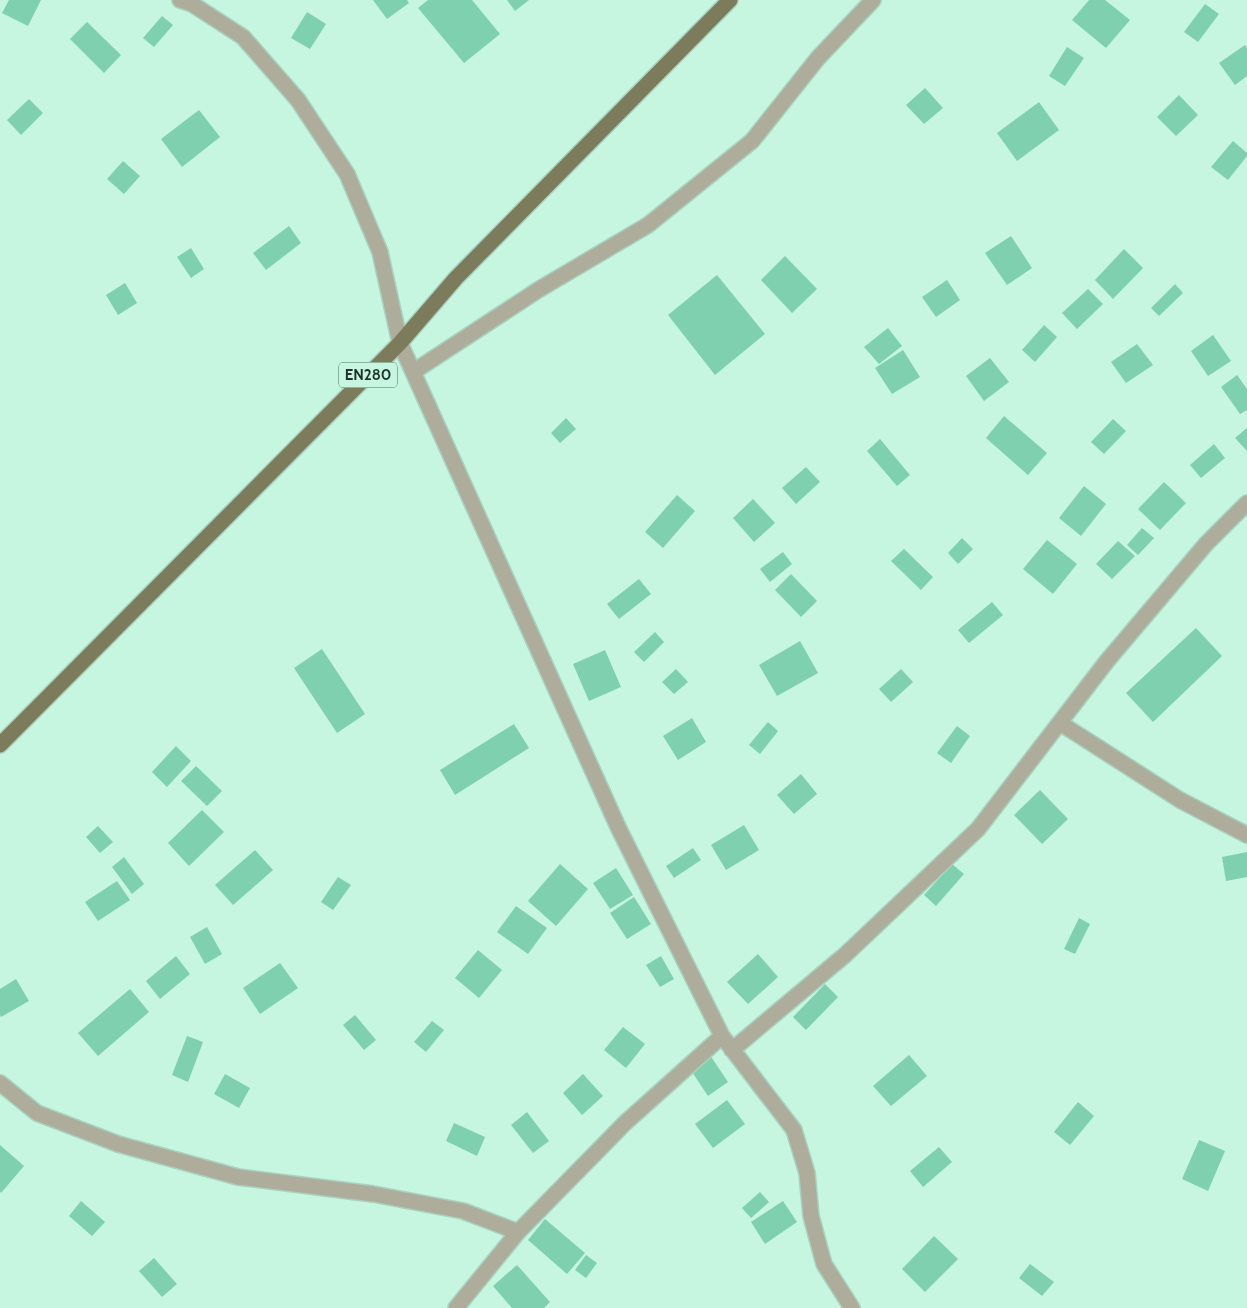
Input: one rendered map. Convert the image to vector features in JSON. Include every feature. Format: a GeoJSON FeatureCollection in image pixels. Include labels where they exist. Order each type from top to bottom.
{"type":"FeatureCollection","features":[{"type":"Feature","properties":{"kind":"main road","name":"EN280"},"geometry":{"type":"LineString","coordinates":[[0,745],[400,344],[456,278],[730,0]]}},
{"type":"Feature","properties":{"kind":"street"},"geometry":{"type":"LineString","coordinates":[[180,0],[192,4],[243,38],[298,100],[347,174],[380,252],[400,344],[618,827],[722,1036],[794,1130],[807,1173],[811,1216],[824,1264],[852,1308]]}},
{"type":"Feature","properties":{"kind":"street"},"geometry":{"type":"LineString","coordinates":[[413,372],[538,290],[648,225],[752,141],[818,58],[873,0]]}},
{"type":"Feature","properties":{"kind":"street"},"geometry":{"type":"LineString","coordinates":[[732,1050],[845,955],[978,829],[1107,661],[1206,544],[1247,503]]}},
{"type":"Feature","properties":{"kind":"street"},"geometry":{"type":"LineString","coordinates":[[1060,723],[1180,800],[1247,836]]}},
{"type":"Feature","properties":{"kind":"street"},"geometry":{"type":"LineString","coordinates":[[456,1308],[518,1232],[625,1123],[722,1036]]}},
{"type":"Feature","properties":{"kind":"street"},"geometry":{"type":"LineString","coordinates":[[0,1084],[37,1113],[118,1144],[238,1177],[373,1194],[464,1211],[518,1232]]}},
{"type":"Feature","properties":{"kind":"building"},"geometry":{"type":"Polygon","coordinates":[[[9,0],[41,0],[28,26],[2,13],[9,0]]]}},
{"type":"Feature","properties":{"kind":"building"},"geometry":{"type":"Polygon","coordinates":[[[373,0],[407,0],[409,3],[387,19],[373,0]]]}},
{"type":"Feature","properties":{"kind":"building"},"geometry":{"type":"Polygon","coordinates":[[[428,0],[472,0],[500,34],[464,63],[418,8],[428,0]]]}},
{"type":"Feature","properties":{"kind":"building"},"geometry":{"type":"Polygon","coordinates":[[[507,0],[529,0],[515,11],[507,0]]]}},
{"type":"Feature","properties":{"kind":"building"},"geometry":{"type":"Polygon","coordinates":[[[1089,0],[1105,0],[1130,20],[1106,48],[1072,20],[1089,0]]]}},
{"type":"Feature","properties":{"kind":"building"},"geometry":{"type":"Polygon","coordinates":[[[1205,4],[1219,14],[1198,42],[1184,32],[1205,4]]]}},
{"type":"Feature","properties":{"kind":"building"},"geometry":{"type":"Polygon","coordinates":[[[307,12],[326,24],[310,49],[291,38],[307,12]]]}},
{"type":"Feature","properties":{"kind":"building"},"geometry":{"type":"Polygon","coordinates":[[[162,16],[173,25],[154,47],[143,38],[162,16]]]}},
{"type":"Feature","properties":{"kind":"building"},"geometry":{"type":"Polygon","coordinates":[[[87,22],[121,55],[104,73],[70,39],[87,22]]]}},
{"type":"Feature","properties":{"kind":"building"},"geometry":{"type":"Polygon","coordinates":[[[1245,45],[1247,48],[1247,76],[1235,85],[1219,63],[1245,45]]]}},
{"type":"Feature","properties":{"kind":"building"},"geometry":{"type":"Polygon","coordinates":[[[1067,47],[1084,58],[1065,86],[1049,76],[1067,47]]]}},
{"type":"Feature","properties":{"kind":"building"},"geometry":{"type":"Polygon","coordinates":[[[925,88],[943,108],[924,124],[906,105],[925,88]]]}},
{"type":"Feature","properties":{"kind":"building"},"geometry":{"type":"Polygon","coordinates":[[[1179,95],[1198,115],[1176,136],[1157,117],[1179,95]]]}},
{"type":"Feature","properties":{"kind":"building"},"geometry":{"type":"Polygon","coordinates":[[[29,99],[43,113],[21,135],[7,120],[29,99]]]}},
{"type":"Feature","properties":{"kind":"building"},"geometry":{"type":"Polygon","coordinates":[[[1039,102],[1059,130],[1017,161],[997,133],[1039,102]]]}},
{"type":"Feature","properties":{"kind":"building"},"geometry":{"type":"Polygon","coordinates":[[[199,110],[220,137],[182,167],[161,139],[199,110]]]}},
{"type":"Feature","properties":{"kind":"building"},"geometry":{"type":"Polygon","coordinates":[[[1233,141],[1247,153],[1247,156],[1228,180],[1211,167],[1233,141]]]}},
{"type":"Feature","properties":{"kind":"building"},"geometry":{"type":"Polygon","coordinates":[[[123,161],[140,176],[124,194],[107,179],[123,161]]]}},
{"type":"Feature","properties":{"kind":"building"},"geometry":{"type":"Polygon","coordinates":[[[289,226],[301,243],[266,270],[253,253],[289,226]]]}},
{"type":"Feature","properties":{"kind":"building"},"geometry":{"type":"Polygon","coordinates":[[[1011,236],[1032,268],[1007,285],[985,253],[1011,236]]]}},
{"type":"Feature","properties":{"kind":"building"},"geometry":{"type":"Polygon","coordinates":[[[191,248],[204,269],[191,278],[177,257],[191,248]]]}},
{"type":"Feature","properties":{"kind":"building"},"geometry":{"type":"Polygon","coordinates":[[[1124,249],[1143,268],[1113,299],[1095,280],[1124,249]]]}},
{"type":"Feature","properties":{"kind":"building"},"geometry":{"type":"Polygon","coordinates":[[[785,256],[817,289],[792,313],[761,280],[785,256]]]}},
{"type":"Feature","properties":{"kind":"building"},"geometry":{"type":"Polygon","coordinates":[[[717,275],[765,334],[715,375],[668,315],[717,275]]]}},
{"type":"Feature","properties":{"kind":"building"},"geometry":{"type":"Polygon","coordinates":[[[947,280],[960,300],[936,317],[922,297],[947,280]]]}},
{"type":"Feature","properties":{"kind":"building"},"geometry":{"type":"Polygon","coordinates":[[[125,283],[137,303],[118,315],[106,295],[125,283]]]}},
{"type":"Feature","properties":{"kind":"building"},"geometry":{"type":"Polygon","coordinates":[[[1175,284],[1183,293],[1159,316],[1151,308],[1175,284]]]}},
{"type":"Feature","properties":{"kind":"building"},"geometry":{"type":"Polygon","coordinates":[[[1088,289],[1103,304],[1077,329],[1062,313],[1088,289]]]}},
{"type":"Feature","properties":{"kind":"building"},"geometry":{"type":"Polygon","coordinates":[[[1044,325],[1057,337],[1035,362],[1022,350],[1044,325]]]}},
{"type":"Feature","properties":{"kind":"building"},"geometry":{"type":"Polygon","coordinates":[[[888,328],[902,346],[879,364],[864,347],[888,328]]]}},
{"type":"Feature","properties":{"kind":"building"},"geometry":{"type":"Polygon","coordinates":[[[1213,335],[1231,361],[1208,376],[1191,351],[1213,335]]]}},
{"type":"Feature","properties":{"kind":"building"},"geometry":{"type":"Polygon","coordinates":[[[1137,344],[1153,365],[1126,383],[1111,362],[1137,344]]]}},
{"type":"Feature","properties":{"kind":"building"},"geometry":{"type":"Polygon","coordinates":[[[903,350],[920,377],[892,394],[875,368],[903,350]]]}},
{"type":"Feature","properties":{"kind":"building"},"geometry":{"type":"Polygon","coordinates":[[[990,358],[1009,382],[984,401],[966,376],[990,358]]]}},
{"type":"Feature","properties":{"kind":"building"},"geometry":{"type":"Polygon","coordinates":[[[1237,375],[1247,389],[1247,410],[1240,414],[1221,387],[1237,375]]]}},
{"type":"Feature","properties":{"kind":"building"},"geometry":{"type":"Polygon","coordinates":[[[1004,416],[1047,453],[1028,475],[986,438],[1004,416]]]}},
{"type":"Feature","properties":{"kind":"building"},"geometry":{"type":"Polygon","coordinates":[[[566,418],[576,429],[560,443],[551,433],[566,418]]]}},
{"type":"Feature","properties":{"kind":"building"},"geometry":{"type":"Polygon","coordinates":[[[1113,419],[1126,431],[1104,454],[1091,442],[1113,419]]]}},
{"type":"Feature","properties":{"kind":"building"},"geometry":{"type":"Polygon","coordinates":[[[1247,428],[1247,451],[1235,438],[1247,428]]]}},
{"type":"Feature","properties":{"kind":"building"},"geometry":{"type":"Polygon","coordinates":[[[880,439],[910,475],[897,486],[867,451],[880,439]]]}},
{"type":"Feature","properties":{"kind":"building"},"geometry":{"type":"Polygon","coordinates":[[[1214,444],[1225,458],[1201,478],[1190,465],[1214,444]]]}},
{"type":"Feature","properties":{"kind":"building"},"geometry":{"type":"Polygon","coordinates":[[[806,467],[820,482],[796,504],[782,488],[806,467]]]}},
{"type":"Feature","properties":{"kind":"building"},"geometry":{"type":"Polygon","coordinates":[[[1164,482],[1186,503],[1160,530],[1138,509],[1164,482]]]}},
{"type":"Feature","properties":{"kind":"building"},"geometry":{"type":"Polygon","coordinates":[[[1084,486],[1106,504],[1081,536],[1059,518],[1084,486]]]}},
{"type":"Feature","properties":{"kind":"building"},"geometry":{"type":"Polygon","coordinates":[[[677,495],[695,511],[663,548],[645,532],[677,495]]]}},
{"type":"Feature","properties":{"kind":"building"},"geometry":{"type":"Polygon","coordinates":[[[753,499],[775,523],[754,542],[733,518],[753,499]]]}},
{"type":"Feature","properties":{"kind":"building"},"geometry":{"type":"Polygon","coordinates":[[[1142,528],[1154,538],[1138,555],[1127,545],[1142,528]]]}},
{"type":"Feature","properties":{"kind":"building"},"geometry":{"type":"Polygon","coordinates":[[[962,538],[973,549],[958,564],[948,553],[962,538]]]}},
{"type":"Feature","properties":{"kind":"building"},"geometry":{"type":"Polygon","coordinates":[[[1047,540],[1077,564],[1053,594],[1023,569],[1047,540]]]}},
{"type":"Feature","properties":{"kind":"building"},"geometry":{"type":"Polygon","coordinates":[[[1118,541],[1135,556],[1112,579],[1096,564],[1118,541]]]}},
{"type":"Feature","properties":{"kind":"building"},"geometry":{"type":"Polygon","coordinates":[[[904,549],[933,577],[921,590],[891,561],[904,549]]]}},
{"type":"Feature","properties":{"kind":"building"},"geometry":{"type":"Polygon","coordinates":[[[783,552],[792,564],[770,582],[760,569],[783,552]]]}},
{"type":"Feature","properties":{"kind":"building"},"geometry":{"type":"Polygon","coordinates":[[[791,574],[817,601],[801,617],[775,590],[791,574]]]}},
{"type":"Feature","properties":{"kind":"building"},"geometry":{"type":"Polygon","coordinates":[[[639,579],[651,594],[619,619],[607,604],[639,579]]]}},
{"type":"Feature","properties":{"kind":"building"},"geometry":{"type":"Polygon","coordinates":[[[992,602],[1003,615],[969,643],[958,630],[992,602]]]}},
{"type":"Feature","properties":{"kind":"building"},"geometry":{"type":"Polygon","coordinates":[[[1196,628],[1222,656],[1153,722],[1126,693],[1196,628]]]}},
{"type":"Feature","properties":{"kind":"building"},"geometry":{"type":"Polygon","coordinates":[[[655,632],[664,642],[644,662],[634,652],[655,632]]]}},
{"type":"Feature","properties":{"kind":"building"},"geometry":{"type":"Polygon","coordinates":[[[800,641],[818,673],[777,696],[759,665],[800,641]]]}},
{"type":"Feature","properties":{"kind":"building"},"geometry":{"type":"Polygon","coordinates":[[[322,649],[365,714],[337,733],[294,668],[322,649]]]}},
{"type":"Feature","properties":{"kind":"building"},"geometry":{"type":"Polygon","coordinates":[[[605,650],[621,687],[589,701],[573,664],[605,650]]]}},
{"type":"Feature","properties":{"kind":"building"},"geometry":{"type":"Polygon","coordinates":[[[676,669],[688,682],[674,694],[662,682],[676,669]]]}},
{"type":"Feature","properties":{"kind":"building"},"geometry":{"type":"Polygon","coordinates":[[[901,669],[913,682],[891,702],[879,689],[901,669]]]}},
{"type":"Feature","properties":{"kind":"building"},"geometry":{"type":"Polygon","coordinates":[[[692,718],[706,742],[678,760],[663,736],[692,718]]]}},
{"type":"Feature","properties":{"kind":"building"},"geometry":{"type":"Polygon","coordinates":[[[768,722],[778,731],[760,754],[749,745],[768,722]]]}},
{"type":"Feature","properties":{"kind":"building"},"geometry":{"type":"Polygon","coordinates":[[[514,724],[529,748],[455,795],[440,770],[514,724]]]}},
{"type":"Feature","properties":{"kind":"building"},"geometry":{"type":"Polygon","coordinates":[[[957,726],[970,736],[951,763],[937,753],[957,726]]]}},
{"type":"Feature","properties":{"kind":"building"},"geometry":{"type":"Polygon","coordinates":[[[176,746],[191,761],[167,787],[152,772],[176,746]]]}},
{"type":"Feature","properties":{"kind":"building"},"geometry":{"type":"Polygon","coordinates":[[[196,766],[222,791],[207,806],[181,781],[196,766]]]}},
{"type":"Feature","properties":{"kind":"building"},"geometry":{"type":"Polygon","coordinates":[[[801,774],[817,794],[794,814],[777,795],[801,774]]]}},
{"type":"Feature","properties":{"kind":"building"},"geometry":{"type":"Polygon","coordinates":[[[1040,790],[1068,819],[1042,844],[1014,815],[1040,790]]]}},
{"type":"Feature","properties":{"kind":"building"},"geometry":{"type":"Polygon","coordinates":[[[202,810],[224,832],[189,866],[168,843],[202,810]]]}},
{"type":"Feature","properties":{"kind":"building"},"geometry":{"type":"Polygon","coordinates":[[[744,825],[759,850],[726,870],[711,845],[744,825]]]}},
{"type":"Feature","properties":{"kind":"building"},"geometry":{"type":"Polygon","coordinates":[[[98,826],[113,842],[100,853],[86,837],[98,826]]]}},
{"type":"Feature","properties":{"kind":"building"},"geometry":{"type":"Polygon","coordinates":[[[693,848],[701,860],[674,878],[666,866],[693,848]]]}},
{"type":"Feature","properties":{"kind":"building"},"geometry":{"type":"Polygon","coordinates":[[[255,850],[273,870],[233,905],[215,885],[255,850]]]}},
{"type":"Feature","properties":{"kind":"building"},"geometry":{"type":"Polygon","coordinates":[[[1247,852],[1247,877],[1226,881],[1222,857],[1247,852]]]}},
{"type":"Feature","properties":{"kind":"building"},"geometry":{"type":"Polygon","coordinates":[[[124,857],[144,884],[132,894],[112,867],[124,857]]]}},
{"type":"Feature","properties":{"kind":"building"},"geometry":{"type":"Polygon","coordinates":[[[560,864],[588,889],[556,926],[528,901],[560,864]]]}},
{"type":"Feature","properties":{"kind":"building"},"geometry":{"type":"Polygon","coordinates":[[[952,864],[964,874],[936,906],[924,895],[952,864]]]}},
{"type":"Feature","properties":{"kind":"building"},"geometry":{"type":"Polygon","coordinates":[[[616,868],[633,895],[610,909],[593,883],[616,868]]]}},
{"type":"Feature","properties":{"kind":"building"},"geometry":{"type":"Polygon","coordinates":[[[338,877],[351,885],[333,910],[321,902],[338,877]]]}},
{"type":"Feature","properties":{"kind":"building"},"geometry":{"type":"Polygon","coordinates":[[[117,881],[130,900],[98,921],[85,902],[117,881]]]}},
{"type":"Feature","properties":{"kind":"building"},"geometry":{"type":"Polygon","coordinates":[[[634,897],[651,924],[627,939],[610,913],[634,897]]]}},
{"type":"Feature","properties":{"kind":"building"},"geometry":{"type":"Polygon","coordinates":[[[516,906],[547,928],[528,954],[497,932],[516,906]]]}},
{"type":"Feature","properties":{"kind":"building"},"geometry":{"type":"Polygon","coordinates":[[[1079,918],[1090,924],[1075,954],[1064,949],[1079,918]]]}},
{"type":"Feature","properties":{"kind":"building"},"geometry":{"type":"Polygon","coordinates":[[[207,927],[222,954],[205,964],[190,937],[207,927]]]}},
{"type":"Feature","properties":{"kind":"building"},"geometry":{"type":"Polygon","coordinates":[[[478,950],[502,970],[479,998],[455,978],[478,950]]]}},
{"type":"Feature","properties":{"kind":"building"},"geometry":{"type":"Polygon","coordinates":[[[758,954],[778,977],[748,1004],[727,982],[758,954]]]}},
{"type":"Feature","properties":{"kind":"building"},"geometry":{"type":"Polygon","coordinates":[[[176,956],[190,974],[160,999],[146,981],[176,956]]]}},
{"type":"Feature","properties":{"kind":"building"},"geometry":{"type":"Polygon","coordinates":[[[661,956],[674,979],[660,987],[646,965],[661,956]]]}},
{"type":"Feature","properties":{"kind":"building"},"geometry":{"type":"Polygon","coordinates":[[[280,963],[298,988],[260,1014],[243,988],[280,963]]]}},
{"type":"Feature","properties":{"kind":"building"},"geometry":{"type":"Polygon","coordinates":[[[16,979],[29,1001],[1,1017],[0,989],[16,979]]]}},
{"type":"Feature","properties":{"kind":"building"},"geometry":{"type":"Polygon","coordinates":[[[825,984],[838,997],[806,1030],[793,1017],[825,984]]]}},
{"type":"Feature","properties":{"kind":"building"},"geometry":{"type":"Polygon","coordinates":[[[130,989],[149,1012],[98,1056],[78,1033],[130,989]]]}},
{"type":"Feature","properties":{"kind":"building"},"geometry":{"type":"Polygon","coordinates":[[[355,1015],[376,1040],[364,1050],[343,1025],[355,1015]]]}},
{"type":"Feature","properties":{"kind":"building"},"geometry":{"type":"Polygon","coordinates":[[[432,1021],[444,1030],[426,1052],[414,1042],[432,1021]]]}},
{"type":"Feature","properties":{"kind":"building"},"geometry":{"type":"Polygon","coordinates":[[[623,1027],[645,1044],[626,1068],[604,1050],[623,1027]]]}},
{"type":"Feature","properties":{"kind":"building"},"geometry":{"type":"Polygon","coordinates":[[[187,1036],[203,1042],[188,1082],[172,1075],[187,1036]]]}},
{"type":"Feature","properties":{"kind":"building"},"geometry":{"type":"Polygon","coordinates":[[[710,1055],[728,1082],[708,1096],[690,1069],[710,1055]]]}},
{"type":"Feature","properties":{"kind":"building"},"geometry":{"type":"Polygon","coordinates":[[[909,1055],[927,1076],[891,1106],[873,1086],[909,1055]]]}},
{"type":"Feature","properties":{"kind":"building"},"geometry":{"type":"Polygon","coordinates":[[[225,1074],[250,1088],[239,1108],[214,1094],[225,1074]]]}},
{"type":"Feature","properties":{"kind":"building"},"geometry":{"type":"Polygon","coordinates":[[[583,1074],[603,1096],[582,1115],[563,1093],[583,1074]]]}},
{"type":"Feature","properties":{"kind":"building"},"geometry":{"type":"Polygon","coordinates":[[[727,1100],[745,1124],[713,1148],[695,1124],[727,1100]]]}},
{"type":"Feature","properties":{"kind":"building"},"geometry":{"type":"Polygon","coordinates":[[[1078,1102],[1094,1116],[1070,1145],[1054,1132],[1078,1102]]]}},
{"type":"Feature","properties":{"kind":"building"},"geometry":{"type":"Polygon","coordinates":[[[527,1112],[549,1141],[533,1153],[511,1125],[527,1112]]]}},
{"type":"Feature","properties":{"kind":"building"},"geometry":{"type":"Polygon","coordinates":[[[454,1123],[485,1137],[477,1156],[446,1141],[454,1123]]]}},
{"type":"Feature","properties":{"kind":"building"},"geometry":{"type":"Polygon","coordinates":[[[1199,1140],[1225,1151],[1208,1191],[1182,1179],[1199,1140]]]}},
{"type":"Feature","properties":{"kind":"building"},"geometry":{"type":"Polygon","coordinates":[[[0,1145],[24,1166],[1,1193],[0,1191],[0,1145]]]}},
{"type":"Feature","properties":{"kind":"building"},"geometry":{"type":"Polygon","coordinates":[[[939,1147],[952,1162],[923,1187],[910,1171],[939,1147]]]}},
{"type":"Feature","properties":{"kind":"building"},"geometry":{"type":"Polygon","coordinates":[[[760,1192],[769,1202],[751,1218],[742,1208],[760,1192]]]}},
{"type":"Feature","properties":{"kind":"building"},"geometry":{"type":"Polygon","coordinates":[[[81,1201],[105,1222],[92,1236],[69,1216],[81,1201]]]}},
{"type":"Feature","properties":{"kind":"building"},"geometry":{"type":"Polygon","coordinates":[[[783,1201],[797,1222],[765,1244],[751,1222],[783,1201]]]}},
{"type":"Feature","properties":{"kind":"building"},"geometry":{"type":"Polygon","coordinates":[[[545,1219],[585,1253],[567,1274],[528,1240],[545,1219]]]}},
{"type":"Feature","properties":{"kind":"building"},"geometry":{"type":"Polygon","coordinates":[[[934,1236],[958,1259],[925,1292],[902,1269],[934,1236]]]}},
{"type":"Feature","properties":{"kind":"building"},"geometry":{"type":"Polygon","coordinates":[[[586,1255],[597,1263],[586,1278],[575,1270],[586,1255]]]}},
{"type":"Feature","properties":{"kind":"building"},"geometry":{"type":"Polygon","coordinates":[[[154,1258],[177,1284],[162,1297],[139,1271],[154,1258]]]}},
{"type":"Feature","properties":{"kind":"building"},"geometry":{"type":"Polygon","coordinates":[[[1030,1264],[1054,1282],[1042,1296],[1019,1278],[1030,1264]]]}},
{"type":"Feature","properties":{"kind":"building"},"geometry":{"type":"Polygon","coordinates":[[[517,1265],[550,1302],[544,1308],[512,1308],[493,1286],[517,1265]]]}}]}
